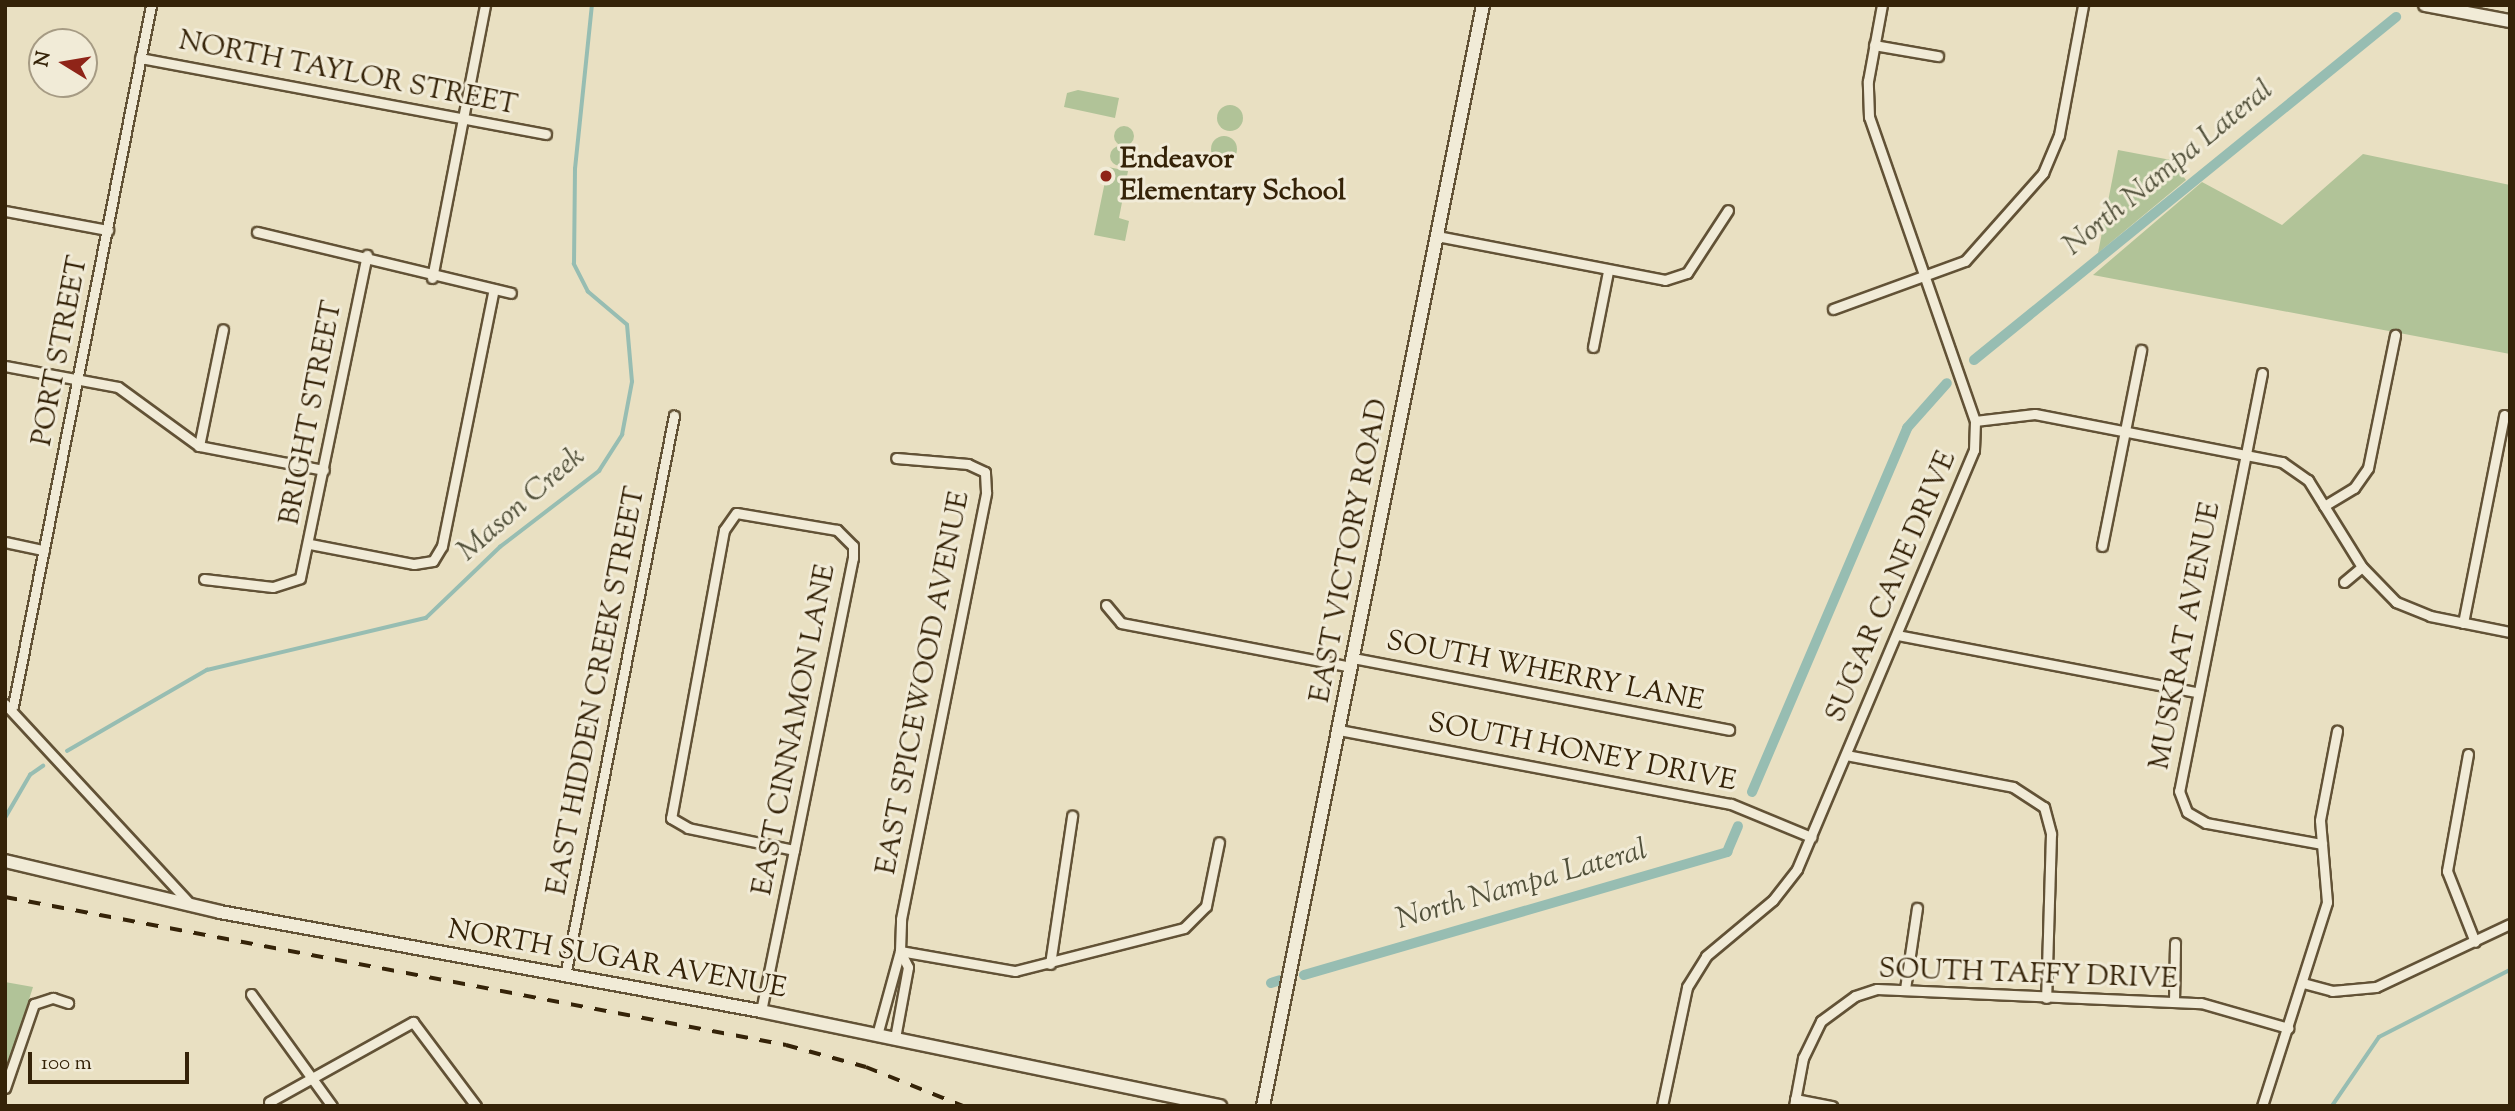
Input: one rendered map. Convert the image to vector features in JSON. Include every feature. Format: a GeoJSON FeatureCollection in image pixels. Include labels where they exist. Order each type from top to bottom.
{"type":"FeatureCollection","features":[{"type":"Feature","properties":{"kind":"street","name":"PORT STREET"},"geometry":{"type":"LineString","coordinates":[[9,705],[44,550],[151,5]]}},
{"type":"Feature","properties":{"kind":"street"},"geometry":{"type":"LineString","coordinates":[[432,278],[485,5]]}},
{"type":"Feature","properties":{"kind":"street","name":"EAST VICTORY ROAD"},"geometry":{"type":"LineString","coordinates":[[1263,1106],[1483,5]]}},
{"type":"Feature","properties":{"kind":"street","name":"SUGAR CANE DRIVE"},"geometry":{"type":"LineString","coordinates":[[1662,1106],[1695,970],[1785,887],[1811,836],[1968,467],[1975,421],[1870,117],[1874,44],[1882,5]]}},
{"type":"Feature","properties":{"kind":"street"},"geometry":{"type":"LineString","coordinates":[[1833,309],[1925,277],[1974,254],[2043,173],[2059,135],[2083,5]]}},
{"type":"Feature","properties":{"kind":"street"},"geometry":{"type":"LineString","coordinates":[[2425,5],[2510,21]]}},
{"type":"Feature","properties":{"kind":"street"},"geometry":{"type":"LineString","coordinates":[[1874,44],[1938,57]]}},
{"type":"Feature","properties":{"kind":"street","name":"NORTH TAYLOR STREET"},"geometry":{"type":"LineString","coordinates":[[140,58],[546,134]]}},
{"type":"Feature","properties":{"kind":"street"},"geometry":{"type":"LineString","coordinates":[[1437,236],[1608,271],[1678,279],[1728,210]]}},
{"type":"Feature","properties":{"kind":"street"},"geometry":{"type":"LineString","coordinates":[[5,211],[108,230]]}},
{"type":"Feature","properties":{"kind":"street"},"geometry":{"type":"LineString","coordinates":[[257,232],[367,255],[432,278],[511,293]]}},
{"type":"Feature","properties":{"kind":"street","name":"BRIGHT STREET"},"geometry":{"type":"LineString","coordinates":[[204,579],[272,587],[300,578],[310,544],[367,255]]}},
{"type":"Feature","properties":{"kind":"street"},"geometry":{"type":"LineString","coordinates":[[1593,346],[1608,271]]}},
{"type":"Feature","properties":{"kind":"street"},"geometry":{"type":"LineString","coordinates":[[310,544],[414,564],[433,561],[442,547],[494,289]]}},
{"type":"Feature","properties":{"kind":"street"},"geometry":{"type":"LineString","coordinates":[[199,446],[223,329]]}},
{"type":"Feature","properties":{"kind":"street"},"geometry":{"type":"LineString","coordinates":[[2324,506],[2354,488],[2368,468],[2395,335]]}},
{"type":"Feature","properties":{"kind":"street"},"geometry":{"type":"LineString","coordinates":[[2102,546],[2141,350]]}},
{"type":"Feature","properties":{"kind":"street"},"geometry":{"type":"LineString","coordinates":[[5,366],[78,379],[139,398],[164,426],[199,446],[324,470]]}},
{"type":"Feature","properties":{"kind":"street","name":"MUSKRAT AVENUE"},"geometry":{"type":"LineString","coordinates":[[2262,373],[2179,780],[2187,812],[2206,823],[2322,844]]}},
{"type":"Feature","properties":{"kind":"street"},"geometry":{"type":"LineString","coordinates":[[1975,421],[2017,412],[2246,455],[2296,470],[2324,506],[2362,567],[2396,602],[2463,623],[2510,632]]}},
{"type":"Feature","properties":{"kind":"street","name":"EAST HIDDEN CREEK STREET"},"geometry":{"type":"LineString","coordinates":[[565,976],[674,415]]}},
{"type":"Feature","properties":{"kind":"street"},"geometry":{"type":"LineString","coordinates":[[2463,623],[2504,415]]}},
{"type":"Feature","properties":{"kind":"street","name":"EAST SPICEWOOD AVENUE"},"geometry":{"type":"LineString","coordinates":[[877,1035],[900,951],[901,919],[986,492],[985,472],[968,464],[896,458]]}},
{"type":"Feature","properties":{"kind":"street","name":"EAST CINNAMON LANE"},"geometry":{"type":"LineString","coordinates":[[761,1011],[794,849],[853,546],[837,530],[745,513],[731,517],[671,818],[688,828],[794,849]]}},
{"type":"Feature","properties":{"kind":"street"},"geometry":{"type":"LineString","coordinates":[[5,542],[44,550]]}},
{"type":"Feature","properties":{"kind":"street"},"geometry":{"type":"LineString","coordinates":[[2344,582],[2362,567]]}},
{"type":"Feature","properties":{"kind":"street","name":"SOUTH WHERRY LANE"},"geometry":{"type":"LineString","coordinates":[[1106,606],[1121,623],[1729,730]]}},
{"type":"Feature","properties":{"kind":"street"},"geometry":{"type":"LineString","coordinates":[[1897,635],[2196,692]]}},
{"type":"Feature","properties":{"kind":"street"},"geometry":{"type":"LineString","coordinates":[[9,705],[34,737],[191,905]]}},
{"type":"Feature","properties":{"kind":"street","name":"SOUTH HONEY DRIVE"},"geometry":{"type":"LineString","coordinates":[[1339,730],[1731,804],[1811,836]]}},
{"type":"Feature","properties":{"kind":"street"},"geometry":{"type":"LineString","coordinates":[[2262,1106],[2327,902],[2322,844],[2337,731]]}},
{"type":"Feature","properties":{"kind":"street"},"geometry":{"type":"LineString","coordinates":[[2468,754],[2447,871],[2474,942]]}},
{"type":"Feature","properties":{"kind":"street"},"geometry":{"type":"LineString","coordinates":[[1846,755],[2013,787],[2044,807],[2051,834],[2046,998]]}},
{"type":"Feature","properties":{"kind":"street"},"geometry":{"type":"LineString","coordinates":[[1050,964],[1072,816]]}},
{"type":"Feature","properties":{"kind":"street"},"geometry":{"type":"LineString","coordinates":[[900,951],[1015,971],[1184,929],[1206,906],[1219,842]]}},
{"type":"Feature","properties":{"kind":"street","name":"NORTH SUGAR AVENUE"},"geometry":{"type":"LineString","coordinates":[[5,861],[191,905],[761,1011],[1220,1106]]}},
{"type":"Feature","properties":{"kind":"street"},"geometry":{"type":"LineString","coordinates":[[1905,989],[1917,908]]}},
{"type":"Feature","properties":{"kind":"street"},"geometry":{"type":"LineString","coordinates":[[2303,983],[2332,991],[2376,987],[2510,925]]}},
{"type":"Feature","properties":{"kind":"street"},"geometry":{"type":"LineString","coordinates":[[2174,1002],[2175,943]]}},
{"type":"Feature","properties":{"kind":"street","name":"EAST SPICEWOOD AVENUE"},"geometry":{"type":"LineString","coordinates":[[895,1038],[908,967],[900,951]]}},
{"type":"Feature","properties":{"kind":"street","name":"SOUTH TAFFY DRIVE"},"geometry":{"type":"LineString","coordinates":[[1795,1102],[1803,1058],[1821,1021],[1854,996],[1905,989],[2046,998],[2212,1004],[2288,1028]]}},
{"type":"Feature","properties":{"kind":"street"},"geometry":{"type":"LineString","coordinates":[[251,994],[332,1106]]}},
{"type":"Feature","properties":{"kind":"street"},"geometry":{"type":"LineString","coordinates":[[5,1088],[34,1004],[53,998],[68,1003]]}},
{"type":"Feature","properties":{"kind":"street"},"geometry":{"type":"LineString","coordinates":[[269,1102],[413,1022],[476,1106]]}},
{"type":"Feature","properties":{"kind":"street"},"geometry":{"type":"LineString","coordinates":[[1795,1102],[1832,1106]]}},
{"type":"Feature","properties":{"kind":"green space"},"geometry":{"type":"Polygon","coordinates":[[[1078,90],[1119,98],[1115,118],[1064,107],[1067,93],[1078,90]]]}},
{"type":"Feature","properties":{"kind":"green space"},"geometry":{"type":"Polygon","coordinates":[[[1230,105],[1239,109],[1243,118],[1239,127],[1230,131],[1221,127],[1217,118],[1221,109],[1230,105]]]}},
{"type":"Feature","properties":{"kind":"green space"},"geometry":{"type":"Polygon","coordinates":[[[1124,126],[1131,129],[1134,136],[1131,143],[1124,146],[1117,143],[1114,136],[1117,129],[1124,126]]]}},
{"type":"Feature","properties":{"kind":"green space"},"geometry":{"type":"Polygon","coordinates":[[[1224,136],[1233,140],[1237,149],[1233,158],[1224,162],[1215,158],[1211,149],[1215,140],[1224,136]]]}},
{"type":"Feature","properties":{"kind":"green space"},"geometry":{"type":"Polygon","coordinates":[[[1120,146],[1127,149],[1130,156],[1127,163],[1120,166],[1113,163],[1110,156],[1113,149],[1120,146]]]}},
{"type":"Feature","properties":{"kind":"green space"},"geometry":{"type":"Polygon","coordinates":[[[2118,150],[2171,160],[2186,180],[2098,253],[2118,150]]]}},
{"type":"Feature","properties":{"kind":"green space"},"geometry":{"type":"Polygon","coordinates":[[[2363,154],[2510,185],[2510,354],[2093,275],[2202,182],[2282,225],[2363,154]]]}},
{"type":"Feature","properties":{"kind":"green space"},"geometry":{"type":"Polygon","coordinates":[[[1108,167],[1128,171],[1119,218],[1129,221],[1125,241],[1094,235],[1108,167]]]}},
{"type":"Feature","properties":{"kind":"green space"},"geometry":{"type":"Polygon","coordinates":[[[5,982],[33,987],[5,1075],[5,982]]]}},
{"type":"Feature","properties":{"kind":"waterway","name":"Mason Creek"},"geometry":{"type":"LineString","coordinates":[[67,751],[207,670],[426,618],[500,547],[599,471],[622,435],[632,382],[627,325],[588,292],[574,264],[575,169],[592,5]]}},
{"type":"Feature","properties":{"kind":"waterway","name":"North Nampa Lateral"},"geometry":{"type":"LineString","coordinates":[[1974,360],[2396,17]]}},
{"type":"Feature","properties":{"kind":"waterway","name":"North Nampa Lateral"},"geometry":{"type":"LineString","coordinates":[[1752,792],[1907,428],[1947,383]]}},
{"type":"Feature","properties":{"kind":"waterway","name":"Mason Creek"},"geometry":{"type":"LineString","coordinates":[[5,818],[30,775],[43,766]]}},
{"type":"Feature","properties":{"kind":"waterway","name":"North Nampa Lateral"},"geometry":{"type":"LineString","coordinates":[[1304,975],[1727,852],[1738,826]]}},
{"type":"Feature","properties":{"kind":"waterway"},"geometry":{"type":"LineString","coordinates":[[2332,1106],[2379,1037],[2510,970]]}},
{"type":"Feature","properties":{"kind":"waterway","name":"North Nampa Lateral"},"geometry":{"type":"LineString","coordinates":[[1271,983],[1280,980]]}},
{"type":"Feature","properties":{"kind":"railway"},"geometry":{"type":"LineString","coordinates":[[5,897],[786,1045],[866,1067],[963,1106]]}},
{"type":"Feature","properties":{"kind":"place","name":"Endeavor Elementary School"},"geometry":{"type":"Point","coordinates":[1106,176]}}]}
